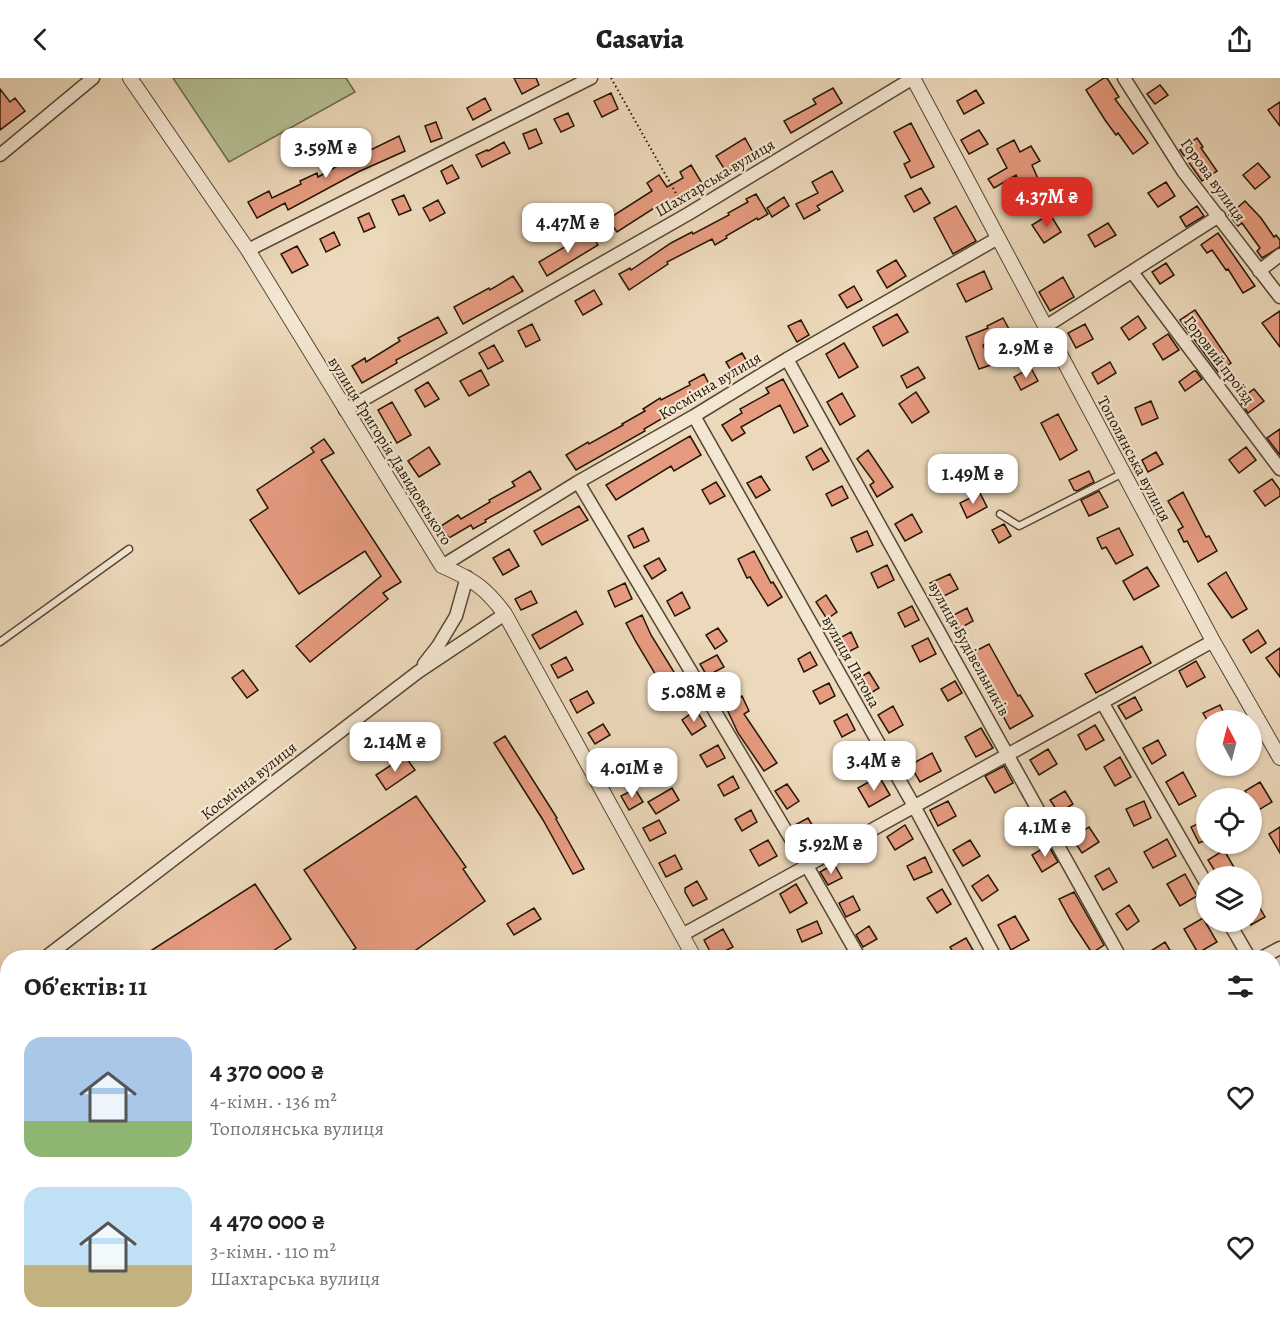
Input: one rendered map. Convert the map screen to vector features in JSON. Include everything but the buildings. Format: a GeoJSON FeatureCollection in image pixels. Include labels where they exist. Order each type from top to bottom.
{"type":"FeatureCollection","features":[{"type":"Feature","properties":{"kind":"street"},"geometry":{"type":"LineString","coordinates":[[0,155],[93,78]]}},
{"type":"Feature","properties":{"kind":"street"},"geometry":{"type":"LineString","coordinates":[[248,250],[570,82],[591,78]]}},
{"type":"Feature","properties":{"kind":"street","name":"Шахтарська вулиця"},"geometry":{"type":"LineString","coordinates":[[345,410],[688,214],[913,78]]}},
{"type":"Feature","properties":{"kind":"street","name":"Тополянська вулиця"},"geometry":{"type":"LineString","coordinates":[[913,78],[1213,641],[1280,758]]}},
{"type":"Feature","properties":{"kind":"street","name":"Горова вулиця"},"geometry":{"type":"LineString","coordinates":[[1124,78],[1184,171],[1280,297]]}},
{"type":"Feature","properties":{"kind":"street","name":"вулиця Григорія Давидовського"},"geometry":{"type":"LineString","coordinates":[[135,81],[248,250],[442,566],[467,576],[489,593],[505,614],[690,950]]}},
{"type":"Feature","properties":{"kind":"street"},"geometry":{"type":"LineString","coordinates":[[1045,327],[1219,216]]}},
{"type":"Feature","properties":{"kind":"street","name":"Космічна вулиця"},"geometry":{"type":"LineString","coordinates":[[442,566],[578,482],[998,238]]}},
{"type":"Feature","properties":{"kind":"street"},"geometry":{"type":"LineString","coordinates":[[1259,272],[1280,255]]}},
{"type":"Feature","properties":{"kind":"street","name":"Горовий проїзд"},"geometry":{"type":"LineString","coordinates":[[1132,272],[1280,469]]}},
{"type":"Feature","properties":{"kind":"street","name":"вулиця Будівельників"},"geometry":{"type":"LineString","coordinates":[[787,359],[1116,950]]}},
{"type":"Feature","properties":{"kind":"street","name":"вулиця Патона"},"geometry":{"type":"LineString","coordinates":[[694,416],[914,806],[991,950]]}},
{"type":"Feature","properties":{"kind":"street"},"geometry":{"type":"LineString","coordinates":[[578,482],[855,950]]}},
{"type":"Feature","properties":{"kind":"street"},"geometry":{"type":"LineString","coordinates":[[418,672],[438,646],[456,616],[467,576]]}},
{"type":"Feature","properties":{"kind":"street","name":"Космічна вулиця"},"geometry":{"type":"LineString","coordinates":[[55,950],[418,672],[505,614]]}},
{"type":"Feature","properties":{"kind":"street"},"geometry":{"type":"LineString","coordinates":[[682,935],[1213,641]]}},
{"type":"Feature","properties":{"kind":"street"},"geometry":{"type":"LineString","coordinates":[[1102,702],[1196,866]]}},
{"type":"Feature","properties":{"kind":"street"},"geometry":{"type":"LineString","coordinates":[[1234,932],[1245,950]]}},
{"type":"Feature","properties":{"kind":"lane"},"geometry":{"type":"LineString","coordinates":[[1000,514],[1019,526],[1123,473]]}},
{"type":"Feature","properties":{"kind":"lane"},"geometry":{"type":"LineString","coordinates":[[0,642],[129,549]]}},
{"type":"Feature","properties":{"kind":"path"},"geometry":{"type":"LineString","coordinates":[[611,78],[688,214]]}},
{"type":"Feature","properties":{"kind":"green space"},"geometry":{"type":"Polygon","coordinates":[[[173,78],[346,78],[355,92],[229,162],[173,78]]]}}]}
